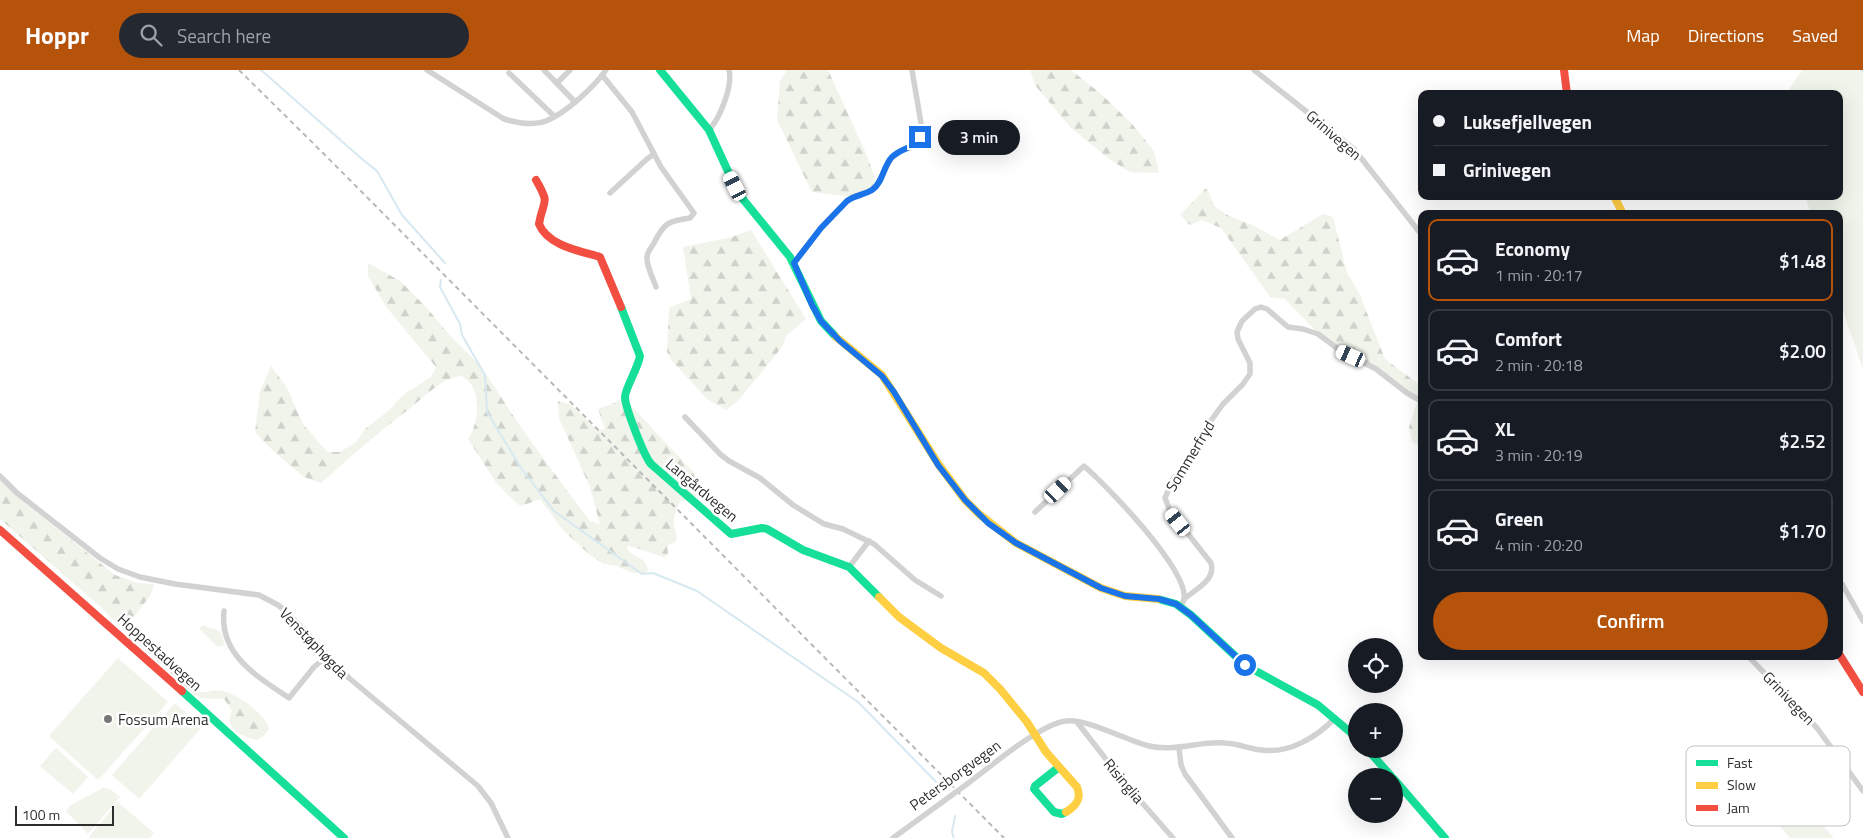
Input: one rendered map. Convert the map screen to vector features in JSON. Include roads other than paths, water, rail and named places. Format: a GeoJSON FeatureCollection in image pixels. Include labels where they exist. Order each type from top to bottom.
{"type":"FeatureCollection","features":[{"type":"Feature","properties":{"kind":"main road"},"geometry":{"type":"LineString","coordinates":[[660,70],[709,130],[730,177],[743,200],[794,263],[821,321],[840,341],[882,376],[894,392],[938,465],[965,500],[988,523],[1016,543],[1101,588],[1125,596],[1166,600],[1180,607],[1245,665],[1308,699],[1348,729]]}},
{"type":"Feature","properties":{"kind":"main road"},"geometry":{"type":"LineString","coordinates":[[1564,70],[1566,90]]}},
{"type":"Feature","properties":{"kind":"main road","name":"Langårdvegen"},"geometry":{"type":"LineString","coordinates":[[536,180],[545,195],[546,201],[540,216],[539,224],[542,231],[562,245],[600,257],[636,344],[640,356],[639,362],[625,397],[640,445],[651,464],[731,534],[762,528],[767,529],[803,550],[849,568],[899,617],[940,648],[991,679],[1027,722],[1034,734]]}},
{"type":"Feature","properties":{"kind":"main road","name":"Hoppestadvegen"},"geometry":{"type":"LineString","coordinates":[[0,530],[135,648],[344,838]]}},
{"type":"Feature","properties":{"kind":"main road"},"geometry":{"type":"LineString","coordinates":[[1843,660],[1863,692]]}},
{"type":"Feature","properties":{"kind":"main road"},"geometry":{"type":"LineString","coordinates":[[1034,734],[1046,752],[1077,787],[1081,794],[1077,803],[1062,814],[1054,812],[1034,789],[1035,786],[1059,767]]}},
{"type":"Feature","properties":{"kind":"main road"},"geometry":{"type":"LineString","coordinates":[[1375,758],[1384,768]]}},
{"type":"Feature","properties":{"kind":"main road"},"geometry":{"type":"LineString","coordinates":[[1403,790],[1445,838]]}},
{"type":"Feature","properties":{"kind":"street"},"geometry":{"type":"LineString","coordinates":[[427,70],[504,119],[514,122],[537,123],[546,121],[575,102],[604,73],[632,112],[672,184],[694,213],[690,218],[674,220],[661,229],[649,252],[647,256],[648,262],[656,287]]}},
{"type":"Feature","properties":{"kind":"street"},"geometry":{"type":"LineString","coordinates":[[544,70],[575,102]]}},
{"type":"Feature","properties":{"kind":"street"},"geometry":{"type":"LineString","coordinates":[[557,83],[570,70]]}},
{"type":"Feature","properties":{"kind":"street"},"geometry":{"type":"LineString","coordinates":[[709,130],[715,124],[730,85],[729,70]]}},
{"type":"Feature","properties":{"kind":"street"},"geometry":{"type":"LineString","coordinates":[[794,263],[821,228],[847,201],[852,197],[872,190],[877,185],[892,157],[916,144],[922,129],[912,70]]}},
{"type":"Feature","properties":{"kind":"street","name":"Grinivegen"},"geometry":{"type":"LineString","coordinates":[[1254,70],[1354,149],[1418,230]]}},
{"type":"Feature","properties":{"kind":"street"},"geometry":{"type":"LineString","coordinates":[[509,73],[554,116]]}},
{"type":"Feature","properties":{"kind":"street"},"geometry":{"type":"LineString","coordinates":[[610,193],[654,154]]}},
{"type":"Feature","properties":{"kind":"street","name":"Sommerfryd"},"geometry":{"type":"LineString","coordinates":[[1184,598],[1208,580],[1212,576],[1213,570],[1211,563],[1170,511],[1165,498],[1170,486],[1188,461],[1202,433],[1223,404],[1250,374],[1250,363],[1238,339],[1237,332],[1238,326],[1255,309],[1261,307],[1267,309],[1288,328],[1303,329],[1318,334],[1341,351],[1376,369],[1406,393],[1418,399]]}},
{"type":"Feature","properties":{"kind":"street"},"geometry":{"type":"LineString","coordinates":[[685,417],[729,461],[760,478],[792,505],[824,524],[843,529],[869,541],[915,580],[941,596]]}},
{"type":"Feature","properties":{"kind":"street"},"geometry":{"type":"LineString","coordinates":[[1035,512],[1084,466],[1101,481],[1140,524],[1171,565],[1181,585],[1184,598],[1180,607]]}},
{"type":"Feature","properties":{"kind":"street","name":"Venstøphøgda"},"geometry":{"type":"LineString","coordinates":[[0,476],[17,493],[100,558],[118,569],[140,577],[176,584],[259,595],[278,605],[349,678],[473,781],[491,804],[508,838]]}},
{"type":"Feature","properties":{"kind":"street"},"geometry":{"type":"LineString","coordinates":[[849,568],[869,541]]}},
{"type":"Feature","properties":{"kind":"street"},"geometry":{"type":"LineString","coordinates":[[1843,586],[1863,620]]}},
{"type":"Feature","properties":{"kind":"street"},"geometry":{"type":"LineString","coordinates":[[224,611],[224,630],[237,658],[259,678],[289,698],[319,661],[327,656]]}},
{"type":"Feature","properties":{"kind":"street","name":"Grinivegen"},"geometry":{"type":"LineString","coordinates":[[1752,660],[1817,728],[1830,746]]}},
{"type":"Feature","properties":{"kind":"street","name":"Petersborgvegen"},"geometry":{"type":"LineString","coordinates":[[893,838],[1034,734],[1066,721],[1077,722],[1150,746],[1179,748],[1225,743],[1264,751],[1276,750],[1303,742],[1325,728],[1335,718]]}},
{"type":"Feature","properties":{"kind":"street","name":"Risinglia"},"geometry":{"type":"LineString","coordinates":[[1077,722],[1173,838]]}},
{"type":"Feature","properties":{"kind":"street"},"geometry":{"type":"LineString","coordinates":[[1179,748],[1181,765],[1185,774],[1232,838]]}},
{"type":"Feature","properties":{"kind":"street","name":"Grinivegen"},"geometry":{"type":"LineString","coordinates":[[1850,773],[1863,791]]}},
{"type":"Feature","properties":{"kind":"waterway"},"geometry":{"type":"LineString","coordinates":[[261,70],[377,171],[402,215],[445,263]]}},
{"type":"Feature","properties":{"kind":"waterway"},"geometry":{"type":"LineString","coordinates":[[441,280],[440,287],[460,324],[462,335],[485,375],[487,412],[521,468],[554,511],[642,574],[653,573],[697,591],[858,702],[940,786]]}},
{"type":"Feature","properties":{"kind":"waterway"},"geometry":{"type":"LineString","coordinates":[[954,838],[952,832],[955,816]]}},
{"type":"Feature","properties":{"kind":"railway"},"geometry":{"type":"LineString","coordinates":[[239,70],[1004,838]]}},
{"type":"Feature","properties":{"kind":"place","name":"Fossum Arena"},"geometry":{"type":"Point","coordinates":[108,719]}}]}
